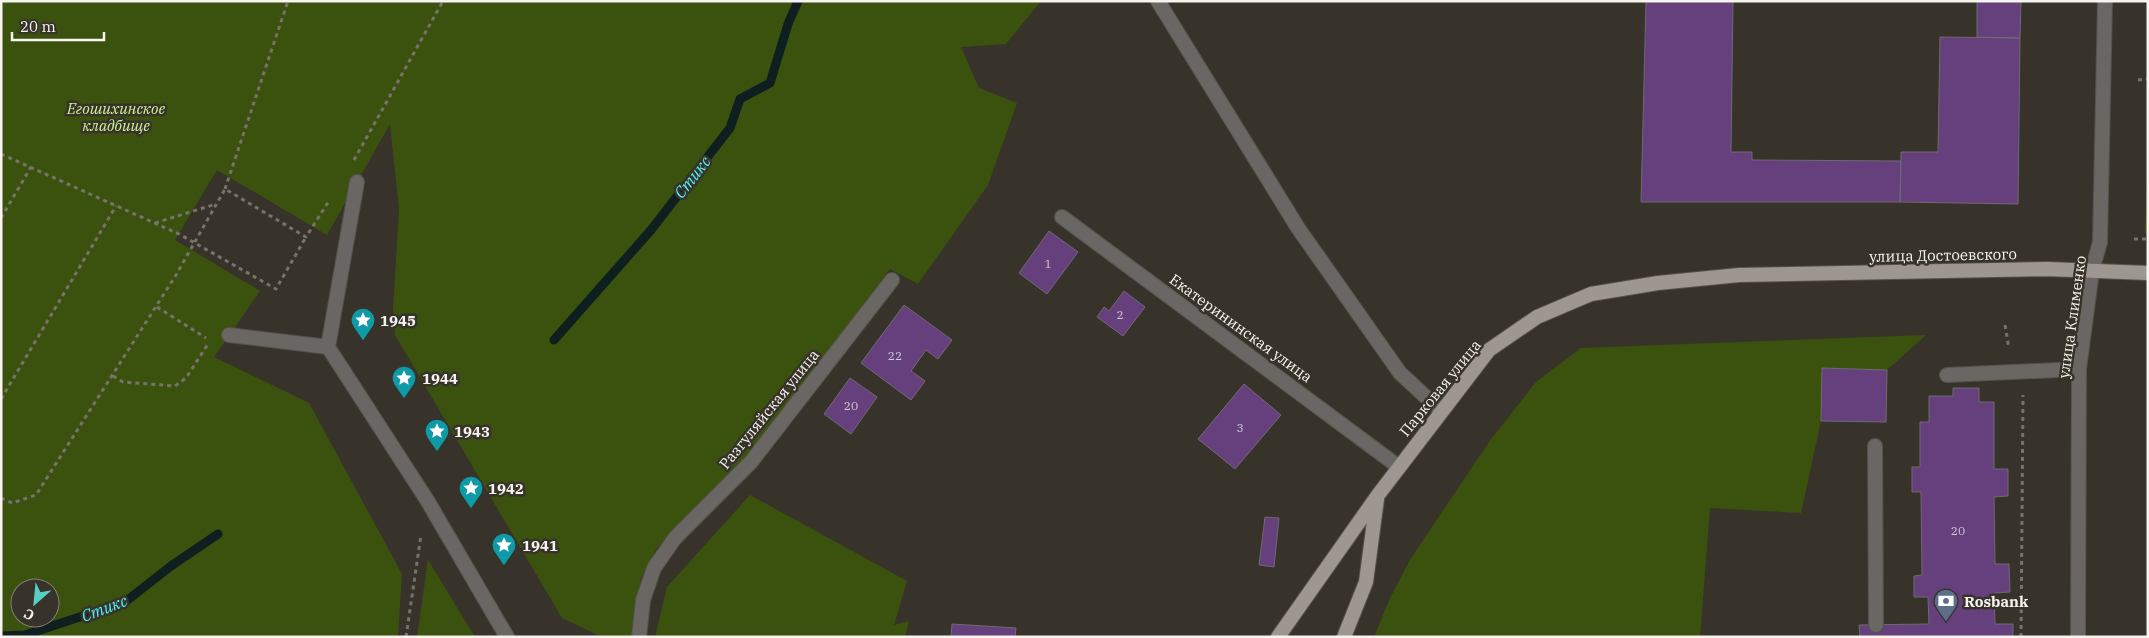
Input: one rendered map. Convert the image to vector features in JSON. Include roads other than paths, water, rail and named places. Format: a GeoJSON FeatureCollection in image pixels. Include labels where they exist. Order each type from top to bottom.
{"type":"FeatureCollection","features":[{"type":"Feature","properties":{"kind":"main road","name":"улица Достоевского"},"geometry":{"type":"LineString","coordinates":[[1739,275],[2047,269],[2148,273]]}},
{"type":"Feature","properties":{"kind":"main road","name":"Парковая улица"},"geometry":{"type":"LineString","coordinates":[[1278,637],[1378,495],[1489,350],[1537,317],[1591,294],[1658,283],[1739,275]]}},
{"type":"Feature","properties":{"kind":"main road"},"geometry":{"type":"LineString","coordinates":[[1344,637],[1366,582],[1378,495]]}},
{"type":"Feature","properties":{"kind":"street"},"geometry":{"type":"LineString","coordinates":[[1158,1],[1298,228],[1400,373],[1441,411]]}},
{"type":"Feature","properties":{"kind":"street","name":"улица Клименко"},"geometry":{"type":"LineString","coordinates":[[2078,637],[2079,369],[2092,271],[2100,242],[2105,1]]}},
{"type":"Feature","properties":{"kind":"street"},"geometry":{"type":"LineString","coordinates":[[357,182],[328,347],[427,500],[507,637]]}},
{"type":"Feature","properties":{"kind":"street","name":"Екатерининская улица"},"geometry":{"type":"LineString","coordinates":[[1062,217],[1399,467]]}},
{"type":"Feature","properties":{"kind":"street","name":"Разгуляйская улица"},"geometry":{"type":"LineString","coordinates":[[639,637],[643,600],[654,568],[675,538],[751,462],[892,280]]}},
{"type":"Feature","properties":{"kind":"street"},"geometry":{"type":"LineString","coordinates":[[229,335],[328,347]]}},
{"type":"Feature","properties":{"kind":"street"},"geometry":{"type":"LineString","coordinates":[[1947,376],[2079,369]]}},
{"type":"Feature","properties":{"kind":"street"},"geometry":{"type":"LineString","coordinates":[[1875,446],[1876,625]]}},
{"type":"Feature","properties":{"kind":"waterway","name":"Стикс"},"geometry":{"type":"LineString","coordinates":[[554,340],[651,230],[730,128],[740,99],[770,83],[788,24],[798,1]]}},
{"type":"Feature","properties":{"kind":"waterway","name":"Стикс"},"geometry":{"type":"LineString","coordinates":[[1,636],[25,635],[125,602],[171,566],[218,534]]}},
{"type":"Feature","properties":{"kind":"place","name":"1945"},"geometry":{"type":"Point","coordinates":[363,341]}},
{"type":"Feature","properties":{"kind":"place","name":"1944"},"geometry":{"type":"Point","coordinates":[404,399]}},
{"type":"Feature","properties":{"kind":"place","name":"1943"},"geometry":{"type":"Point","coordinates":[437,452]}},
{"type":"Feature","properties":{"kind":"place","name":"1942"},"geometry":{"type":"Point","coordinates":[471,509]}},
{"type":"Feature","properties":{"kind":"place","name":"1941"},"geometry":{"type":"Point","coordinates":[504,566]}},
{"type":"Feature","properties":{"kind":"place","name":"Rosbank"},"geometry":{"type":"Point","coordinates":[1946,622]}},
{"type":"Feature","properties":{"kind":"park label","name":"Егошихинское кладбище"},"geometry":{"type":"Point","coordinates":[116,116]}}]}
